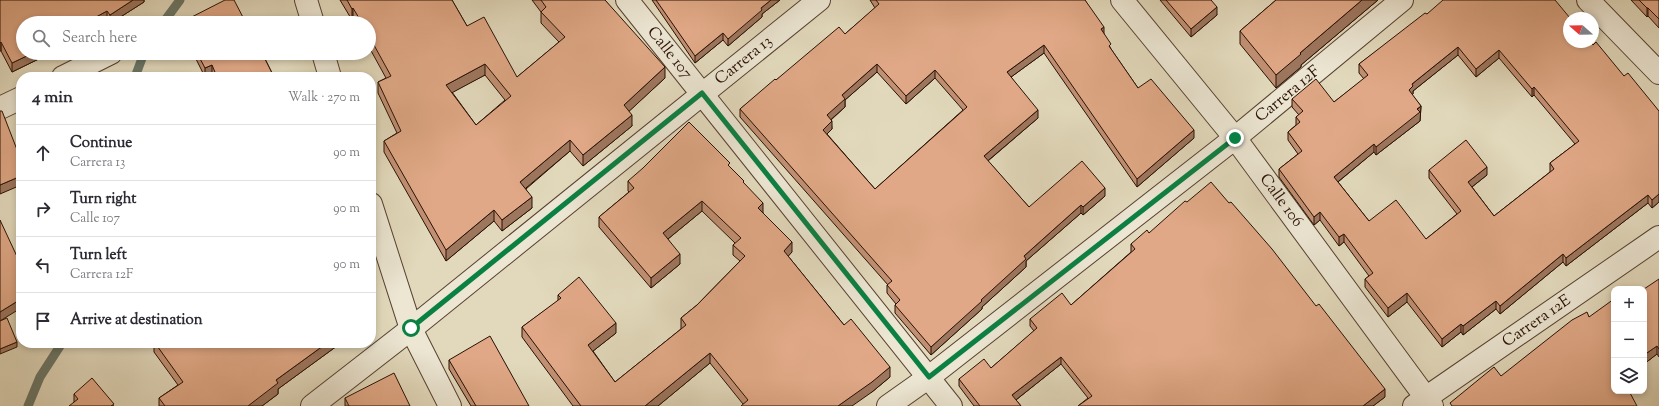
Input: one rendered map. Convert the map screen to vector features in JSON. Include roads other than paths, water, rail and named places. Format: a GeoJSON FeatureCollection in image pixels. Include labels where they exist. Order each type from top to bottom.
{"type":"FeatureCollection","features":[{"type":"Feature","properties":{"kind":"street"},"geometry":{"type":"LineString","coordinates":[[306,0],[311,16]]}},
{"type":"Feature","properties":{"kind":"street","name":"Calle 107"},"geometry":{"type":"LineString","coordinates":[[627,0],[951,406]]}},
{"type":"Feature","properties":{"kind":"street","name":"Carrera 13"},"geometry":{"type":"LineString","coordinates":[[312,406],[819,0]]}},
{"type":"Feature","properties":{"kind":"street","name":"Calle 106"},"geometry":{"type":"LineString","coordinates":[[1122,0],[1235,138],[1424,403]]}},
{"type":"Feature","properties":{"kind":"street","name":"Carrera 12F"},"geometry":{"type":"LineString","coordinates":[[888,406],[929,377],[1235,138],[1402,0]]}},
{"type":"Feature","properties":{"kind":"street"},"geometry":{"type":"LineString","coordinates":[[1588,0],[1659,73]]}},
{"type":"Feature","properties":{"kind":"street"},"geometry":{"type":"LineString","coordinates":[[73,72],[97,60]]}},
{"type":"Feature","properties":{"kind":"street"},"geometry":{"type":"LineString","coordinates":[[325,60],[329,72]]}},
{"type":"Feature","properties":{"kind":"street"},"geometry":{"type":"LineString","coordinates":[[0,108],[16,100]]}},
{"type":"Feature","properties":{"kind":"street"},"geometry":{"type":"LineString","coordinates":[[376,220],[411,328],[450,406]]}},
{"type":"Feature","properties":{"kind":"street","name":"Carrera 12E"},"geometry":{"type":"LineString","coordinates":[[1424,403],[1659,237]]}},
{"type":"Feature","properties":{"kind":"waterway"},"geometry":{"type":"LineString","coordinates":[[168,16],[180,0]]}},
{"type":"Feature","properties":{"kind":"waterway"},"geometry":{"type":"LineString","coordinates":[[137,72],[141,60]]}},
{"type":"Feature","properties":{"kind":"waterway"},"geometry":{"type":"LineString","coordinates":[[28,406],[40,377],[59,348]]}}]}
